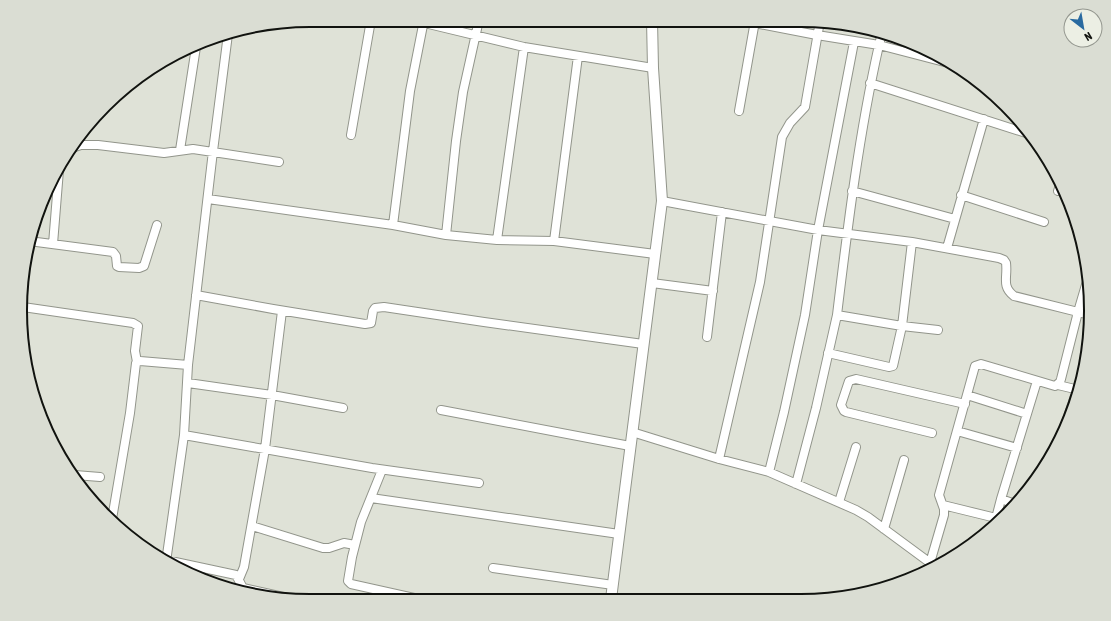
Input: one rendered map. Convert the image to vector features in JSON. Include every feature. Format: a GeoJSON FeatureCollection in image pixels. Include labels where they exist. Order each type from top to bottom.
{"type":"FeatureCollection","features":[{"type":"Feature","properties":{"kind":"street"},"geometry":{"type":"LineString","coordinates":[[351,135],[370,27]]}},
{"type":"Feature","properties":{"kind":"street"},"geometry":{"type":"LineString","coordinates":[[393,225],[410,92],[422,27]]}},
{"type":"Feature","properties":{"kind":"street"},"geometry":{"type":"LineString","coordinates":[[444,27],[524,47],[653,68]]}},
{"type":"Feature","properties":{"kind":"street"},"geometry":{"type":"LineString","coordinates":[[446,235],[463,92],[478,27]]}},
{"type":"Feature","properties":{"kind":"street"},"geometry":{"type":"LineString","coordinates":[[612,594],[662,201],[653,68],[652,27]]}},
{"type":"Feature","properties":{"kind":"street"},"geometry":{"type":"LineString","coordinates":[[740,111],[754,27]]}},
{"type":"Feature","properties":{"kind":"street"},"geometry":{"type":"LineString","coordinates":[[782,27],[854,42],[879,45],[930,58]]}},
{"type":"Feature","properties":{"kind":"street"},"geometry":{"type":"LineString","coordinates":[[719,459],[760,282],[782,137],[790,122],[805,107],[819,28]]}},
{"type":"Feature","properties":{"kind":"street"},"geometry":{"type":"LineString","coordinates":[[796,484],[816,408],[837,315],[852,191],[870,83],[881,39]]}},
{"type":"Feature","properties":{"kind":"street"},"geometry":{"type":"LineString","coordinates":[[167,555],[184,435],[188,365],[208,199],[212,151],[227,40]]}},
{"type":"Feature","properties":{"kind":"street"},"geometry":{"type":"LineString","coordinates":[[768,472],[784,412],[805,315],[818,230],[854,42]]}},
{"type":"Feature","properties":{"kind":"street"},"geometry":{"type":"LineString","coordinates":[[497,240],[524,47]]}},
{"type":"Feature","properties":{"kind":"street"},"geometry":{"type":"LineString","coordinates":[[180,150],[195,52]]}},
{"type":"Feature","properties":{"kind":"street"},"geometry":{"type":"LineString","coordinates":[[554,241],[578,56]]}},
{"type":"Feature","properties":{"kind":"street"},"geometry":{"type":"LineString","coordinates":[[870,83],[1019,131]]}},
{"type":"Feature","properties":{"kind":"street"},"geometry":{"type":"LineString","coordinates":[[947,248],[984,119]]}},
{"type":"Feature","properties":{"kind":"street"},"geometry":{"type":"LineString","coordinates":[[80,146],[98,145],[164,153],[173,153],[188,149],[212,151],[279,162]]}},
{"type":"Feature","properties":{"kind":"street"},"geometry":{"type":"LineString","coordinates":[[53,244],[58,181]]}},
{"type":"Feature","properties":{"kind":"street"},"geometry":{"type":"LineString","coordinates":[[852,191],[955,219]]}},
{"type":"Feature","properties":{"kind":"street"},"geometry":{"type":"LineString","coordinates":[[962,195],[1044,222]]}},
{"type":"Feature","properties":{"kind":"street"},"geometry":{"type":"LineString","coordinates":[[208,199],[393,225],[446,235],[497,240],[554,241],[656,254]]}},
{"type":"Feature","properties":{"kind":"street"},"geometry":{"type":"LineString","coordinates":[[662,201],[818,230],[912,242],[999,258],[1004,260],[1006,267],[1006,287],[1014,296],[1084,313]]}},
{"type":"Feature","properties":{"kind":"street"},"geometry":{"type":"LineString","coordinates":[[707,337],[722,212]]}},
{"type":"Feature","properties":{"kind":"street"},"geometry":{"type":"LineString","coordinates":[[36,242],[113,252],[116,256],[117,266],[139,268],[144,266],[157,225]]}},
{"type":"Feature","properties":{"kind":"street"},"geometry":{"type":"LineString","coordinates":[[828,353],[891,367],[894,365],[902,326],[912,242]]}},
{"type":"Feature","properties":{"kind":"street"},"geometry":{"type":"LineString","coordinates":[[652,283],[713,291]]}},
{"type":"Feature","properties":{"kind":"street"},"geometry":{"type":"LineString","coordinates":[[196,295],[282,311],[368,324],[372,321],[373,311],[375,308],[384,307],[643,344]]}},
{"type":"Feature","properties":{"kind":"street"},"geometry":{"type":"LineString","coordinates":[[1058,384],[1061,379],[1083,295]]}},
{"type":"Feature","properties":{"kind":"street"},"geometry":{"type":"LineString","coordinates":[[27,308],[133,323],[138,326],[135,351],[137,362],[113,514]]}},
{"type":"Feature","properties":{"kind":"street"},"geometry":{"type":"LineString","coordinates":[[239,579],[244,567],[265,449],[282,311]]}},
{"type":"Feature","properties":{"kind":"street"},"geometry":{"type":"LineString","coordinates":[[837,315],[902,326],[938,330]]}},
{"type":"Feature","properties":{"kind":"street"},"geometry":{"type":"LineString","coordinates":[[137,362],[188,365]]}},
{"type":"Feature","properties":{"kind":"street"},"geometry":{"type":"LineString","coordinates":[[933,561],[944,515],[943,505],[939,495],[975,366],[978,364],[983,364],[1055,386],[1058,384],[1073,388]]}},
{"type":"Feature","properties":{"kind":"street"},"geometry":{"type":"LineString","coordinates":[[932,433],[846,412],[841,405],[849,381],[856,379],[965,404]]}},
{"type":"Feature","properties":{"kind":"street"},"geometry":{"type":"LineString","coordinates":[[997,515],[1037,381]]}},
{"type":"Feature","properties":{"kind":"street"},"geometry":{"type":"LineString","coordinates":[[188,383],[272,395],[343,408]]}},
{"type":"Feature","properties":{"kind":"street"},"geometry":{"type":"LineString","coordinates":[[967,395],[1027,414]]}},
{"type":"Feature","properties":{"kind":"street"},"geometry":{"type":"LineString","coordinates":[[441,410],[630,446]]}},
{"type":"Feature","properties":{"kind":"street"},"geometry":{"type":"LineString","coordinates":[[957,431],[1017,448]]}},
{"type":"Feature","properties":{"kind":"street"},"geometry":{"type":"LineString","coordinates":[[632,432],[719,459],[768,472],[839,502],[863,514],[930,563]]}},
{"type":"Feature","properties":{"kind":"street"},"geometry":{"type":"LineString","coordinates":[[184,435],[382,470],[478,483]]}},
{"type":"Feature","properties":{"kind":"street"},"geometry":{"type":"LineString","coordinates":[[839,502],[856,447]]}},
{"type":"Feature","properties":{"kind":"street"},"geometry":{"type":"LineString","coordinates":[[884,529],[904,460]]}},
{"type":"Feature","properties":{"kind":"street"},"geometry":{"type":"LineString","coordinates":[[382,470],[362,522],[355,546],[348,581],[351,584],[396,594]]}},
{"type":"Feature","properties":{"kind":"street"},"geometry":{"type":"LineString","coordinates":[[80,475],[100,477]]}},
{"type":"Feature","properties":{"kind":"street"},"geometry":{"type":"LineString","coordinates":[[371,498],[619,534]]}},
{"type":"Feature","properties":{"kind":"street"},"geometry":{"type":"LineString","coordinates":[[1001,499],[1009,502]]}},
{"type":"Feature","properties":{"kind":"street"},"geometry":{"type":"LineString","coordinates":[[943,505],[991,521]]}},
{"type":"Feature","properties":{"kind":"street"},"geometry":{"type":"LineString","coordinates":[[252,526],[323,548],[329,548],[344,543],[355,546]]}},
{"type":"Feature","properties":{"kind":"street"},"geometry":{"type":"LineString","coordinates":[[184,565],[236,575],[241,585]]}},
{"type":"Feature","properties":{"kind":"street"},"geometry":{"type":"LineString","coordinates":[[492,568],[613,585]]}}]}
